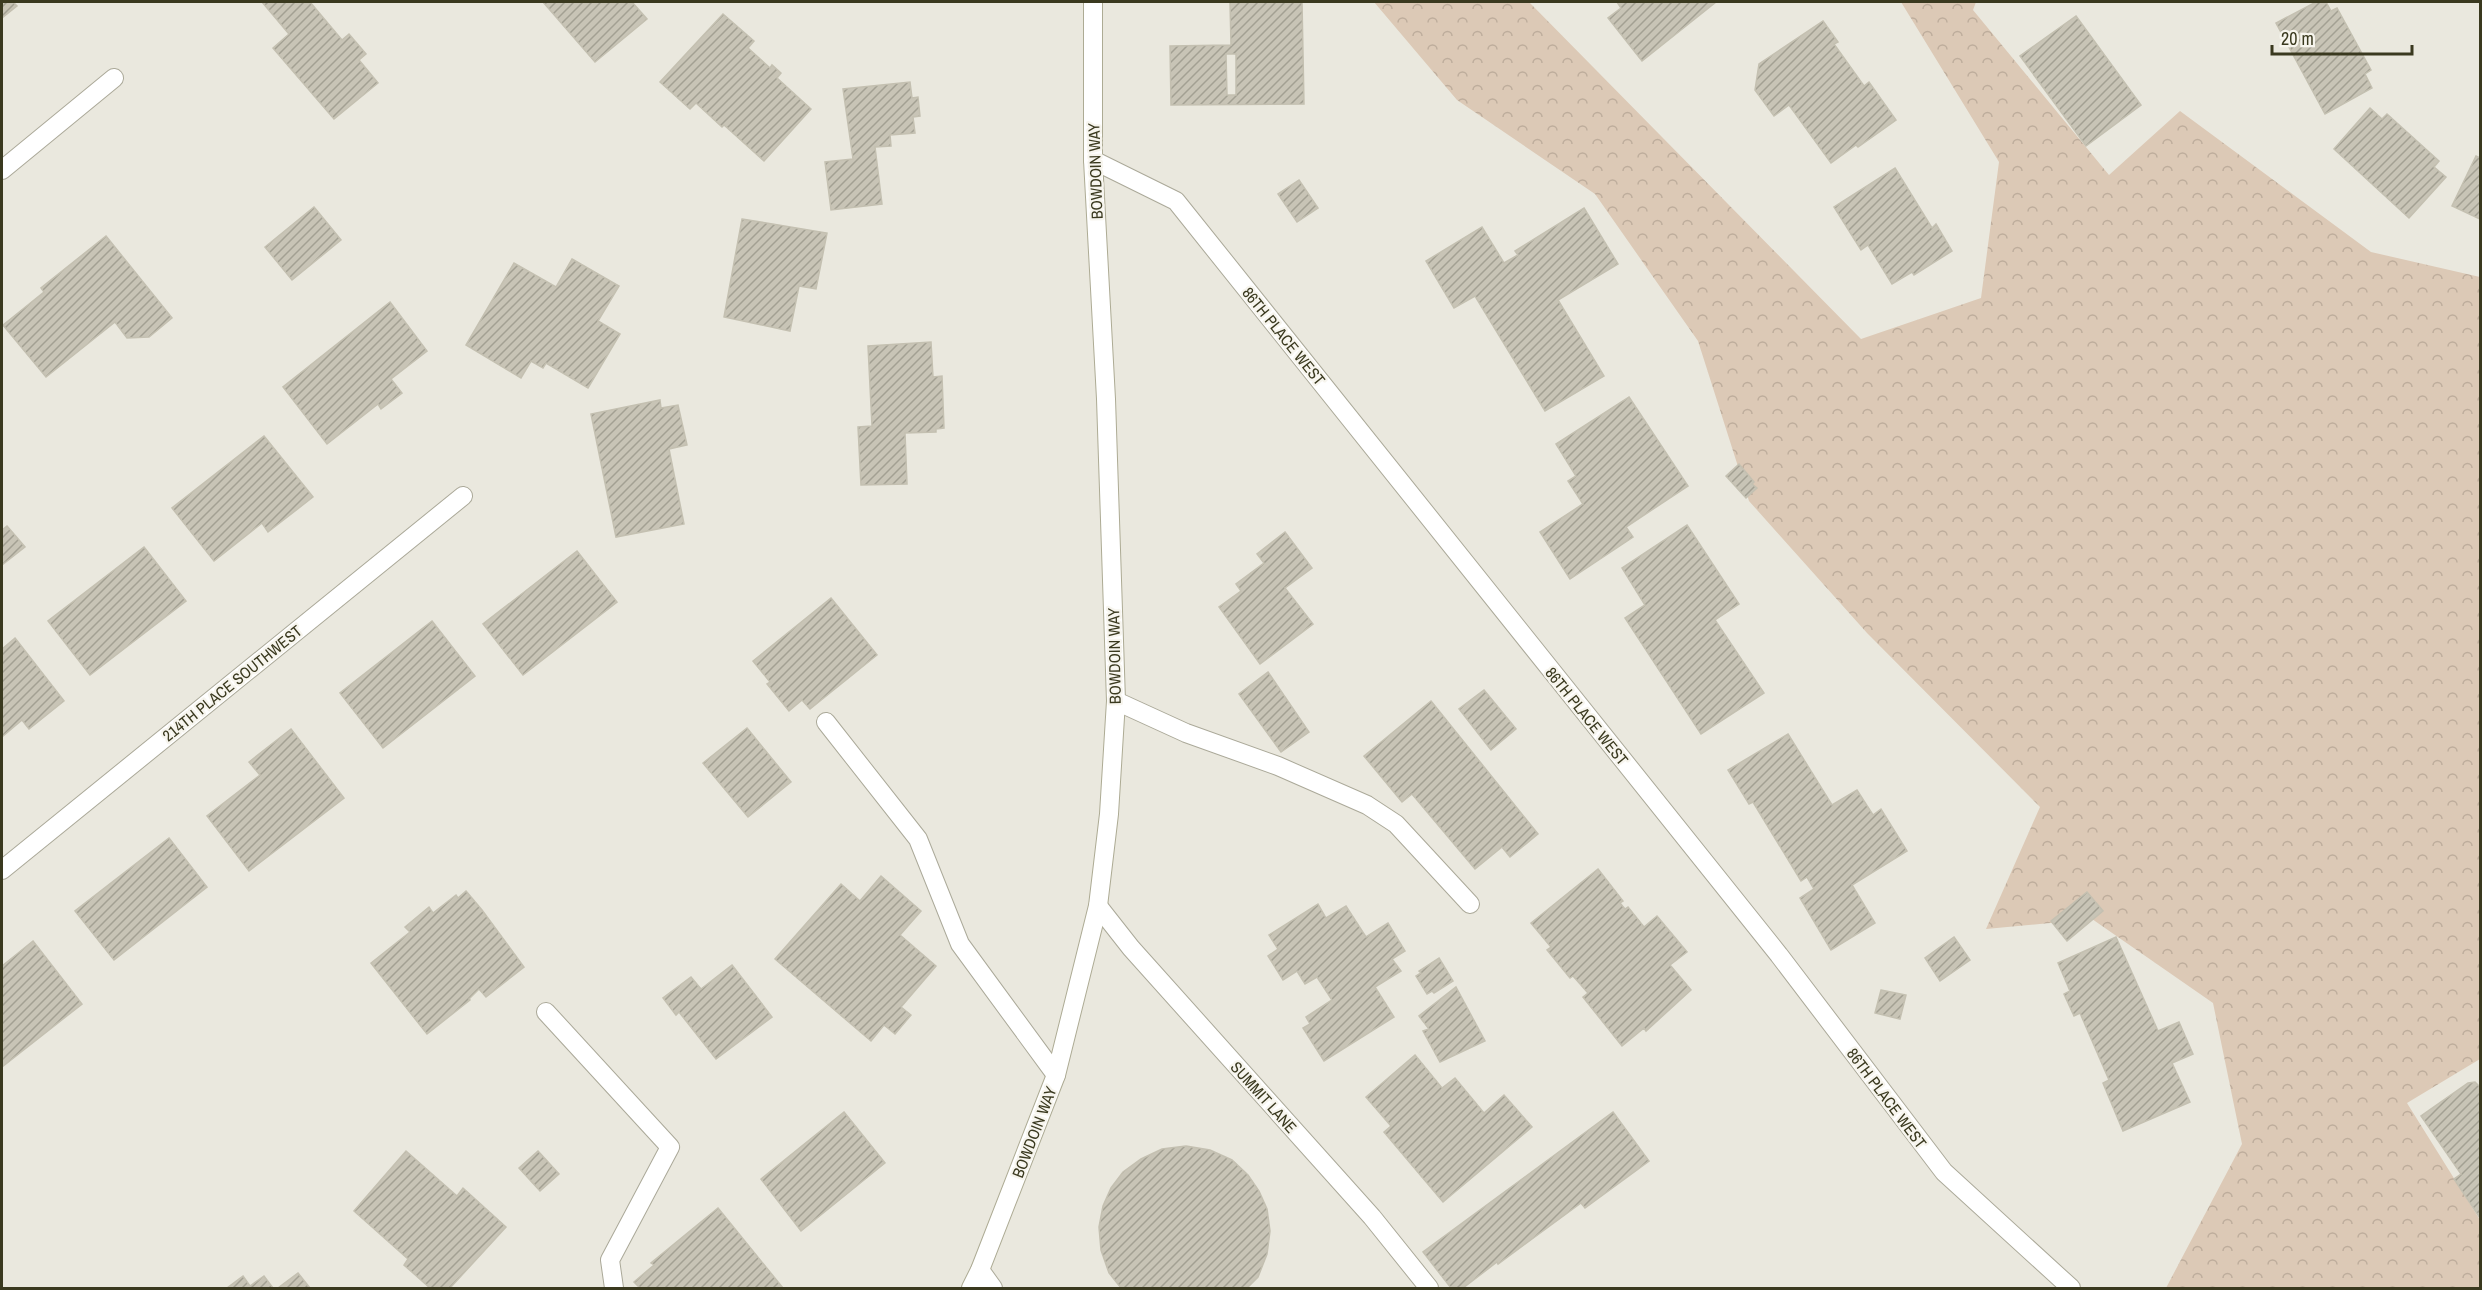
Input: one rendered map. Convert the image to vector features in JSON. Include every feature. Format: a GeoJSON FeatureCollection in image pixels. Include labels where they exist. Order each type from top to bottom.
{"type":"FeatureCollection","features":[{"type":"Feature","properties":{"kind":"street","name":"BOWDOIN WAY"},"geometry":{"type":"LineString","coordinates":[[971,1288],[1056,1075],[1083,975],[1098,906],[1109,814],[1116,701],[1106,399],[1093,160],[1093,2]]}},
{"type":"Feature","properties":{"kind":"street"},"geometry":{"type":"LineString","coordinates":[[2,170],[114,78]]}},
{"type":"Feature","properties":{"kind":"street","name":"86TH PLACE WEST"},"geometry":{"type":"LineString","coordinates":[[1093,160],[1176,201],[1771,946],[1944,1172],[2071,1288]]}},
{"type":"Feature","properties":{"kind":"street","name":"214TH PLACE SOUTHWEST"},"geometry":{"type":"LineString","coordinates":[[2,870],[463,496]]}},
{"type":"Feature","properties":{"kind":"street"},"geometry":{"type":"LineString","coordinates":[[1116,701],[1186,733],[1278,766],[1367,805],[1396,824],[1470,904]]}},
{"type":"Feature","properties":{"kind":"street"},"geometry":{"type":"LineString","coordinates":[[826,722],[918,839],[960,944],[1056,1075]]}},
{"type":"Feature","properties":{"kind":"street","name":"SUMMIT LANE"},"geometry":{"type":"LineString","coordinates":[[1098,906],[1131,948],[1372,1217],[1429,1288]]}},
{"type":"Feature","properties":{"kind":"street"},"geometry":{"type":"LineString","coordinates":[[546,1012],[670,1147],[610,1260],[614,1288]]}},
{"type":"Feature","properties":{"kind":"street"},"geometry":{"type":"LineString","coordinates":[[980,1270],[993,1288]]}},
{"type":"Feature","properties":{"kind":"green space"},"geometry":{"type":"Polygon","coordinates":[[[1374,2],[1529,2],[1861,339],[1981,298],[1999,162],[1901,2],[1976,2],[1973,10],[2109,175],[2180,111],[2371,252],[2480,277],[2480,1059],[2407,1103],[2480,1220],[2480,1288],[2166,1288],[2242,1144],[2213,1003],[2092,919],[1986,929],[2040,807],[1867,633],[1749,501],[1698,341],[1595,194],[1457,100],[1374,2]]]}},
{"type":"Feature","properties":{"kind":"building"},"geometry":{"type":"Polygon","coordinates":[[[2,2],[13,2],[17,6],[2,18],[2,2]]]}},
{"type":"Feature","properties":{"kind":"building"},"geometry":{"type":"Polygon","coordinates":[[[262,2],[310,2],[342,40],[349,34],[366,54],[359,60],[378,83],[334,119],[273,48],[289,34],[262,2]]]}},
{"type":"Feature","properties":{"kind":"building"},"geometry":{"type":"Polygon","coordinates":[[[543,2],[632,2],[647,19],[595,62],[543,2]]]}},
{"type":"Feature","properties":{"kind":"building"},"geometry":{"type":"Polygon","coordinates":[[[1230,2],[1302,2],[1304,104],[1171,105],[1170,46],[1231,45],[1230,2]],[[1226,54],[1227,95],[1236,95],[1236,54],[1226,54]]]}},
{"type":"Feature","properties":{"kind":"building"},"geometry":{"type":"Polygon","coordinates":[[[1617,2],[1716,2],[1642,61],[1608,18],[1621,8],[1617,2]]]}},
{"type":"Feature","properties":{"kind":"building"},"geometry":{"type":"Polygon","coordinates":[[[2316,2],[2326,2],[2331,11],[2337,8],[2371,70],[2365,74],[2372,88],[2325,114],[2276,23],[2316,2]]]}},
{"type":"Feature","properties":{"kind":"building"},"geometry":{"type":"Polygon","coordinates":[[[723,14],[754,41],[748,48],[770,68],[772,65],[781,73],[777,78],[811,109],[764,161],[696,103],[690,109],[660,82],[723,14]]]}},
{"type":"Feature","properties":{"kind":"building"},"geometry":{"type":"Polygon","coordinates":[[[2076,16],[2141,105],[2086,146],[2020,56],[2076,16]]]}},
{"type":"Feature","properties":{"kind":"building"},"geometry":{"type":"Polygon","coordinates":[[[1823,21],[1838,42],[1834,44],[1864,86],[1869,82],[1896,120],[1831,163],[1789,105],[1774,116],[1755,90],[1759,64],[1823,21]]]}},
{"type":"Feature","properties":{"kind":"building"},"geometry":{"type":"Polygon","coordinates":[[[910,82],[912,98],[918,97],[920,116],[913,117],[915,133],[890,135],[891,146],[875,147],[882,204],[831,210],[825,162],[853,159],[843,89],[910,82]]]}},
{"type":"Feature","properties":{"kind":"building"},"geometry":{"type":"Polygon","coordinates":[[[2370,108],[2382,119],[2387,114],[2439,161],[2434,167],[2446,177],[2409,218],[2334,149],[2370,108]]]}},
{"type":"Feature","properties":{"kind":"building"},"geometry":{"type":"Polygon","coordinates":[[[2476,156],[2480,158],[2480,219],[2452,206],[2476,156]]]}},
{"type":"Feature","properties":{"kind":"building"},"geometry":{"type":"Polygon","coordinates":[[[1895,168],[1932,228],[1936,224],[1952,251],[1914,275],[1912,272],[1892,284],[1868,245],[1861,250],[1834,207],[1895,168]]]}},
{"type":"Feature","properties":{"kind":"building"},"geometry":{"type":"Polygon","coordinates":[[[1299,180],[1318,208],[1297,222],[1278,194],[1299,180]]]}},
{"type":"Feature","properties":{"kind":"building"},"geometry":{"type":"Polygon","coordinates":[[[314,207],[341,240],[292,280],[265,247],[314,207]]]}},
{"type":"Feature","properties":{"kind":"building"},"geometry":{"type":"Polygon","coordinates":[[[1584,208],[1618,264],[1558,300],[1604,376],[1545,411],[1475,296],[1454,308],[1426,261],[1482,227],[1504,263],[1518,255],[1515,251],[1584,208]]]}},
{"type":"Feature","properties":{"kind":"building"},"geometry":{"type":"Polygon","coordinates":[[[742,219],[827,233],[816,289],[799,286],[790,331],[724,317],[742,219]]]}},
{"type":"Feature","properties":{"kind":"building"},"geometry":{"type":"Polygon","coordinates":[[[106,236],[172,318],[149,337],[127,338],[115,322],[46,377],[3,325],[44,292],[41,288],[106,236]]]}},
{"type":"Feature","properties":{"kind":"building"},"geometry":{"type":"Polygon","coordinates":[[[572,259],[619,286],[598,321],[620,334],[588,388],[546,363],[543,368],[531,361],[521,378],[466,345],[514,263],[556,287],[572,259]]]}},
{"type":"Feature","properties":{"kind":"building"},"geometry":{"type":"Polygon","coordinates":[[[390,302],[427,351],[391,379],[402,393],[381,409],[378,404],[327,444],[283,387],[390,302]]]}},
{"type":"Feature","properties":{"kind":"building"},"geometry":{"type":"Polygon","coordinates":[[[931,342],[933,377],[942,376],[944,428],[936,429],[936,432],[905,433],[907,484],[861,485],[858,427],[872,426],[868,346],[931,342]]]}},
{"type":"Feature","properties":{"kind":"building"},"geometry":{"type":"Polygon","coordinates":[[[1629,397],[1688,486],[1626,527],[1633,537],[1570,579],[1540,532],[1583,504],[1568,481],[1576,476],[1556,444],[1629,397]]]}},
{"type":"Feature","properties":{"kind":"building"},"geometry":{"type":"Polygon","coordinates":[[[660,400],[661,408],[678,405],[687,445],[669,449],[684,524],[616,537],[591,414],[660,400]]]}},
{"type":"Feature","properties":{"kind":"building"},"geometry":{"type":"Polygon","coordinates":[[[264,436],[313,497],[268,532],[262,523],[214,561],[172,508],[264,436]]]}},
{"type":"Feature","properties":{"kind":"building"},"geometry":{"type":"Polygon","coordinates":[[[1739,464],[1757,488],[1746,498],[1726,476],[1739,464]]]}},
{"type":"Feature","properties":{"kind":"building"},"geometry":{"type":"Polygon","coordinates":[[[1687,525],[1739,604],[1715,620],[1764,693],[1701,734],[1625,618],[1645,605],[1622,568],[1687,525]]]}},
{"type":"Feature","properties":{"kind":"building"},"geometry":{"type":"Polygon","coordinates":[[[7,526],[25,547],[2,565],[2,530],[7,526]]]}},
{"type":"Feature","properties":{"kind":"building"},"geometry":{"type":"Polygon","coordinates":[[[1285,532],[1312,568],[1285,588],[1313,624],[1260,664],[1219,607],[1241,591],[1236,584],[1264,563],[1257,554],[1285,532]]]}},
{"type":"Feature","properties":{"kind":"building"},"geometry":{"type":"Polygon","coordinates":[[[144,547],[186,601],[90,675],[48,621],[144,547]]]}},
{"type":"Feature","properties":{"kind":"building"},"geometry":{"type":"Polygon","coordinates":[[[577,551],[617,602],[523,675],[483,624],[577,551]]]}},
{"type":"Feature","properties":{"kind":"building"},"geometry":{"type":"Polygon","coordinates":[[[831,598],[877,655],[810,709],[802,700],[789,711],[767,684],[770,682],[753,661],[831,598]]]}},
{"type":"Feature","properties":{"kind":"building"},"geometry":{"type":"Polygon","coordinates":[[[432,621],[475,676],[383,748],[340,693],[432,621]]]}},
{"type":"Feature","properties":{"kind":"building"},"geometry":{"type":"Polygon","coordinates":[[[15,638],[64,701],[29,729],[22,720],[2,737],[2,649],[15,638]]]}},
{"type":"Feature","properties":{"kind":"building"},"geometry":{"type":"Polygon","coordinates":[[[1268,672],[1309,732],[1281,752],[1239,694],[1268,672]]]}},
{"type":"Feature","properties":{"kind":"building"},"geometry":{"type":"Polygon","coordinates":[[[1484,690],[1516,729],[1491,750],[1459,709],[1484,690]]]}},
{"type":"Feature","properties":{"kind":"building"},"geometry":{"type":"Polygon","coordinates":[[[1431,701],[1538,834],[1510,857],[1502,847],[1475,869],[1412,794],[1402,802],[1364,756],[1431,701]]]}},
{"type":"Feature","properties":{"kind":"building"},"geometry":{"type":"Polygon","coordinates":[[[747,728],[791,782],[748,817],[703,763],[747,728]]]}},
{"type":"Feature","properties":{"kind":"building"},"geometry":{"type":"Polygon","coordinates":[[[291,729],[344,798],[249,871],[207,816],[260,775],[249,762],[291,729]]]}},
{"type":"Feature","properties":{"kind":"building"},"geometry":{"type":"Polygon","coordinates":[[[1788,734],[1832,805],[1857,790],[1873,815],[1881,809],[1907,851],[1852,885],[1875,923],[1831,950],[1800,898],[1814,889],[1807,877],[1801,881],[1753,802],[1749,804],[1728,770],[1788,734]]]}},
{"type":"Feature","properties":{"kind":"building"},"geometry":{"type":"Polygon","coordinates":[[[169,838],[207,887],[114,960],[75,911],[169,838]]]}},
{"type":"Feature","properties":{"kind":"building"},"geometry":{"type":"Polygon","coordinates":[[[1598,869],[1623,901],[1620,903],[1625,909],[1628,907],[1644,927],[1657,916],[1687,952],[1670,965],[1691,990],[1646,1031],[1644,1028],[1622,1046],[1583,997],[1588,993],[1573,976],[1570,978],[1547,950],[1551,947],[1531,923],[1598,869]]]}},
{"type":"Feature","properties":{"kind":"building"},"geometry":{"type":"Polygon","coordinates":[[[881,876],[921,911],[900,935],[936,966],[901,1007],[911,1015],[895,1034],[884,1025],[871,1041],[775,959],[841,884],[860,901],[881,876]]]}},
{"type":"Feature","properties":{"kind":"building"},"geometry":{"type":"Polygon","coordinates":[[[466,891],[524,967],[486,997],[479,989],[470,1000],[427,1034],[371,963],[410,932],[405,927],[429,907],[433,913],[456,895],[458,898],[466,891]]]}},
{"type":"Feature","properties":{"kind":"building"},"geometry":{"type":"Polygon","coordinates":[[[2087,892],[2103,911],[2067,941],[2051,921],[2087,892]]]}},
{"type":"Feature","properties":{"kind":"building"},"geometry":{"type":"Polygon","coordinates":[[[1318,904],[1326,918],[1346,906],[1366,937],[1388,923],[1405,951],[1392,959],[1401,971],[1375,987],[1394,1017],[1324,1061],[1303,1028],[1310,1024],[1306,1017],[1332,1000],[1317,977],[1305,984],[1297,971],[1283,980],[1268,956],[1278,949],[1269,935],[1318,904]]]}},
{"type":"Feature","properties":{"kind":"building"},"geometry":{"type":"Polygon","coordinates":[[[1954,937],[1970,960],[1940,981],[1925,958],[1954,937]]]}},
{"type":"Feature","properties":{"kind":"building"},"geometry":{"type":"Polygon","coordinates":[[[2116,937],[2158,1031],[2179,1022],[2193,1054],[2172,1063],[2190,1102],[2123,1131],[2103,1083],[2109,1080],[2080,1013],[2074,1016],[2064,994],[2070,991],[2058,963],[2116,937]]]}},
{"type":"Feature","properties":{"kind":"building"},"geometry":{"type":"Polygon","coordinates":[[[33,941],[82,1004],[2,1067],[2,966],[33,941]]]}},
{"type":"Feature","properties":{"kind":"building"},"geometry":{"type":"Polygon","coordinates":[[[1439,958],[1453,981],[1434,993],[1432,991],[1427,994],[1416,976],[1421,973],[1419,971],[1439,958]]]}},
{"type":"Feature","properties":{"kind":"building"},"geometry":{"type":"Polygon","coordinates":[[[732,965],[772,1017],[716,1059],[679,1012],[676,1015],[663,998],[691,977],[701,989],[732,965]]]}},
{"type":"Feature","properties":{"kind":"building"},"geometry":{"type":"Polygon","coordinates":[[[1456,987],[1485,1041],[1440,1062],[1423,1031],[1429,1029],[1419,1016],[1456,987]]]}},
{"type":"Feature","properties":{"kind":"building"},"geometry":{"type":"Polygon","coordinates":[[[1881,990],[1906,995],[1900,1019],[1875,1013],[1881,990]]]}},
{"type":"Feature","properties":{"kind":"building"},"geometry":{"type":"Polygon","coordinates":[[[1415,1055],[1442,1088],[1455,1078],[1484,1113],[1504,1095],[1532,1127],[1443,1202],[1384,1132],[1391,1126],[1366,1097],[1415,1055]]]}},
{"type":"Feature","properties":{"kind":"building"},"geometry":{"type":"Polygon","coordinates":[[[2475,1082],[2480,1085],[2480,1218],[2454,1179],[2461,1174],[2421,1116],[2468,1083],[2475,1082]]]}},
{"type":"Feature","properties":{"kind":"building"},"geometry":{"type":"Polygon","coordinates":[[[844,1112],[885,1163],[801,1231],[761,1179],[844,1112]]]}},
{"type":"Feature","properties":{"kind":"building"},"geometry":{"type":"Polygon","coordinates":[[[1613,1112],[1649,1161],[1585,1208],[1581,1203],[1463,1288],[1451,1288],[1423,1252],[1613,1112]]]}},
{"type":"Feature","properties":{"kind":"building"},"geometry":{"type":"Polygon","coordinates":[[[1186,1146],[1210,1150],[1232,1160],[1248,1175],[1259,1191],[1267,1209],[1270,1231],[1267,1254],[1258,1277],[1247,1288],[1121,1288],[1109,1273],[1101,1250],[1099,1227],[1103,1206],[1111,1188],[1123,1172],[1141,1159],[1162,1149],[1186,1146]]]}},
{"type":"Feature","properties":{"kind":"building"},"geometry":{"type":"Polygon","coordinates":[[[406,1151],[457,1196],[463,1188],[506,1227],[450,1288],[430,1288],[404,1265],[408,1259],[354,1211],[406,1151]]]}},
{"type":"Feature","properties":{"kind":"building"},"geometry":{"type":"Polygon","coordinates":[[[538,1151],[559,1174],[540,1191],[519,1168],[538,1151]]]}},
{"type":"Feature","properties":{"kind":"building"},"geometry":{"type":"Polygon","coordinates":[[[718,1208],[783,1288],[640,1288],[634,1282],[654,1265],[651,1263],[718,1208]]]}},
{"type":"Feature","properties":{"kind":"building"},"geometry":{"type":"Polygon","coordinates":[[[298,1273],[310,1288],[278,1288],[298,1273]]]}},
{"type":"Feature","properties":{"kind":"building"},"geometry":{"type":"Polygon","coordinates":[[[243,1276],[250,1286],[264,1276],[273,1288],[227,1288],[243,1276]]]}}]}
